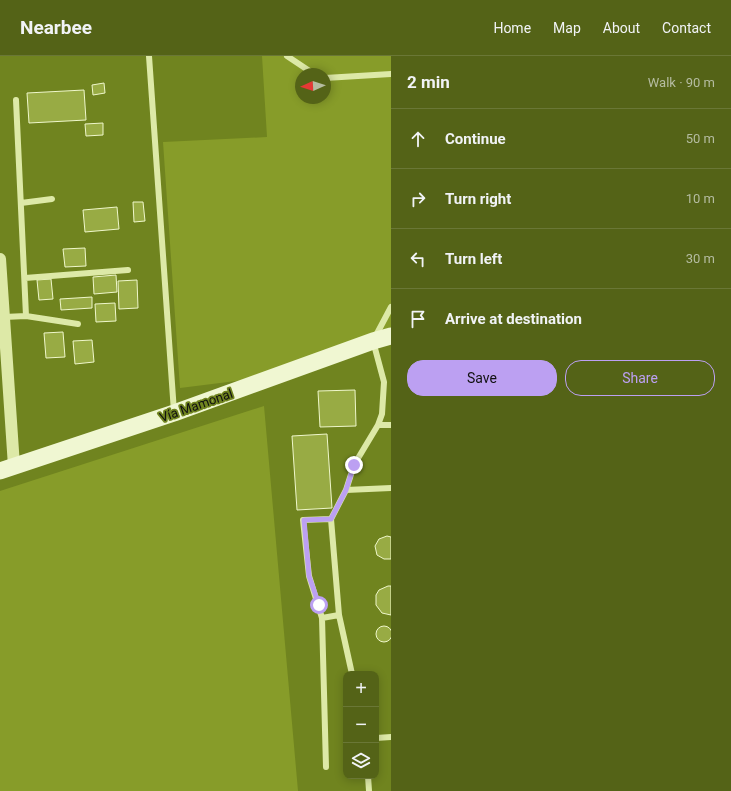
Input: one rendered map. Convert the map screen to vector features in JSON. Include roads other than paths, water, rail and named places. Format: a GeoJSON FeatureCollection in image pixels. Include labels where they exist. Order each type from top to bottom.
{"type":"FeatureCollection","features":[{"type":"Feature","properties":{"kind":"street"},"geometry":{"type":"LineString","coordinates":[[0,259],[4,317],[7,468]]}},
{"type":"Feature","properties":{"kind":"street","name":"Vía Mamonal"},"geometry":{"type":"LineString","coordinates":[[7,468],[174,413],[373,341],[391,336]]}},
{"type":"Feature","properties":{"kind":"lane"},"geometry":{"type":"LineString","coordinates":[[149,56],[174,413]]}},
{"type":"Feature","properties":{"kind":"lane"},"geometry":{"type":"LineString","coordinates":[[287,56],[305,68]]}},
{"type":"Feature","properties":{"kind":"lane"},"geometry":{"type":"LineString","coordinates":[[331,78],[391,74]]}},
{"type":"Feature","properties":{"kind":"lane"},"geometry":{"type":"LineString","coordinates":[[16,100],[26,316]]}},
{"type":"Feature","properties":{"kind":"lane"},"geometry":{"type":"LineString","coordinates":[[21,203],[52,198]]}},
{"type":"Feature","properties":{"kind":"lane"},"geometry":{"type":"LineString","coordinates":[[25,278],[128,270]]}},
{"type":"Feature","properties":{"kind":"lane"},"geometry":{"type":"LineString","coordinates":[[351,671],[340,615],[331,519],[346,490],[354,465],[378,425],[382,414],[384,382],[373,341],[391,307]]}},
{"type":"Feature","properties":{"kind":"lane"},"geometry":{"type":"LineString","coordinates":[[4,317],[26,316],[78,324]]}},
{"type":"Feature","properties":{"kind":"lane"},"geometry":{"type":"LineString","coordinates":[[378,425],[391,425]]}},
{"type":"Feature","properties":{"kind":"lane"},"geometry":{"type":"LineString","coordinates":[[346,490],[391,488]]}},
{"type":"Feature","properties":{"kind":"lane"},"geometry":{"type":"LineString","coordinates":[[326,767],[322,618],[309,576],[304,520],[331,519]]}},
{"type":"Feature","properties":{"kind":"lane"},"geometry":{"type":"LineString","coordinates":[[322,618],[340,615]]}},
{"type":"Feature","properties":{"kind":"lane"},"geometry":{"type":"LineString","coordinates":[[379,738],[391,737]]}},
{"type":"Feature","properties":{"kind":"lane"},"geometry":{"type":"LineString","coordinates":[[368,779],[369,791]]}}]}
